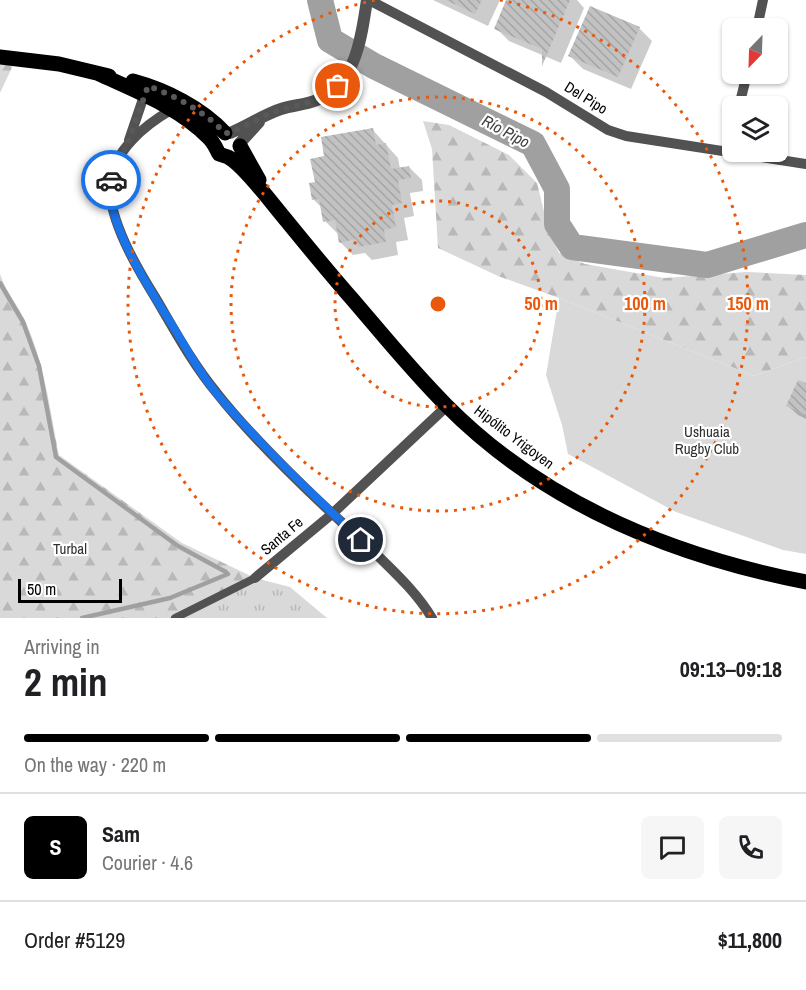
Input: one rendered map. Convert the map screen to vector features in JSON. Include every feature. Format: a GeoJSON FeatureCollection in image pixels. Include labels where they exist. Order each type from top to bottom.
{"type":"FeatureCollection","features":[{"type":"Feature","properties":{"kind":"main road","name":"Hipólito Yrigoyen"},"geometry":{"type":"LineString","coordinates":[[0,57],[59,64],[99,74],[146,91],[172,96],[207,117],[234,139],[276,208]]}},
{"type":"Feature","properties":{"kind":"main road","name":"Hipólito Yrigoyen"},"geometry":{"type":"LineString","coordinates":[[146,91],[201,130],[216,146],[219,154],[228,157],[246,174],[390,344],[447,405],[516,464],[608,520],[651,539],[703,558],[757,573],[806,582]]}},
{"type":"Feature","properties":{"kind":"main road"},"geometry":{"type":"LineString","coordinates":[[216,146],[218,138],[234,139],[236,154],[228,157]]}},
{"type":"Feature","properties":{"kind":"street"},"geometry":{"type":"LineString","coordinates":[[234,139],[266,115],[320,99],[331,93],[345,76],[357,53],[368,0]]}},
{"type":"Feature","properties":{"kind":"street","name":"Del Pipo"},"geometry":{"type":"LineString","coordinates":[[368,0],[546,92],[608,130],[626,136],[722,151]]}},
{"type":"Feature","properties":{"kind":"street"},"geometry":{"type":"LineString","coordinates":[[759,18],[763,0]]}},
{"type":"Feature","properties":{"kind":"street"},"geometry":{"type":"LineString","coordinates":[[146,91],[127,146],[113,171],[110,183],[117,221],[134,262],[215,392],[286,469],[404,581],[423,603],[432,618]]}},
{"type":"Feature","properties":{"kind":"street"},"geometry":{"type":"LineString","coordinates":[[127,146],[141,131],[171,110]]}},
{"type":"Feature","properties":{"kind":"street","name":"Del Pipo"},"geometry":{"type":"LineString","coordinates":[[788,161],[806,164]]}},
{"type":"Feature","properties":{"kind":"street","name":"Santa Fe"},"geometry":{"type":"LineString","coordinates":[[174,618],[255,578],[332,513],[447,405]]}},
{"type":"Feature","properties":{"kind":"green space"},"geometry":{"type":"Polygon","coordinates":[[[0,57],[16,59],[0,93],[0,57]]]}},
{"type":"Feature","properties":{"kind":"green space"},"geometry":{"type":"Polygon","coordinates":[[[423,121],[449,125],[509,155],[537,183],[549,232],[559,253],[585,264],[664,278],[747,272],[806,275],[806,357],[754,376],[498,276],[438,248],[432,149],[423,121]]]}},
{"type":"Feature","properties":{"kind":"green space","name":"Turbal"},"geometry":{"type":"Polygon","coordinates":[[[0,274],[33,339],[46,388],[59,455],[182,543],[255,578],[175,618],[0,618],[0,274]]]}},
{"type":"Feature","properties":{"kind":"green space","name":"Ushuaia Rugby Club"},"geometry":{"type":"Polygon","coordinates":[[[559,298],[754,376],[806,357],[806,554],[783,550],[676,512],[568,454],[562,425],[546,375],[559,298]]]}},
{"type":"Feature","properties":{"kind":"green space"},"geometry":{"type":"Polygon","coordinates":[[[255,578],[290,587],[327,618],[175,618],[255,578]]]}},
{"type":"Feature","properties":{"kind":"building"},"geometry":{"type":"Polygon","coordinates":[[[446,0],[482,0],[475,14],[446,0]]]}},
{"type":"Feature","properties":{"kind":"building"},"geometry":{"type":"Polygon","coordinates":[[[506,0],[570,0],[542,66],[542,49],[494,29],[506,0]]]}},
{"type":"Feature","properties":{"kind":"building"},"geometry":{"type":"Polygon","coordinates":[[[590,6],[640,27],[618,77],[568,56],[590,6]]]}},
{"type":"Feature","properties":{"kind":"building"},"geometry":{"type":"Polygon","coordinates":[[[373,128],[376,145],[386,143],[391,169],[409,166],[411,178],[398,180],[402,203],[392,205],[396,227],[384,230],[386,242],[358,247],[356,239],[339,243],[335,220],[323,222],[319,199],[312,200],[309,183],[315,182],[310,159],[324,156],[321,137],[373,128]]]}},
{"type":"Feature","properties":{"kind":"building"},"geometry":{"type":"Polygon","coordinates":[[[798,380],[806,383],[806,415],[786,406],[798,380]]]}},
{"type":"Feature","properties":{"kind":"waterway","name":"Río Pipo"},"geometry":{"type":"LineString","coordinates":[[320,0],[330,40],[374,66],[533,144],[557,189],[557,224],[572,247],[707,265],[806,235]]}},
{"type":"Feature","properties":{"kind":"waterway"},"geometry":{"type":"LineString","coordinates":[[0,283],[23,322],[39,366],[56,457],[178,546],[226,572]]}},
{"type":"Feature","properties":{"kind":"waterway"},"geometry":{"type":"LineString","coordinates":[[82,618],[170,598],[228,574]]}},
{"type":"Feature","properties":{"kind":"way so far"},"geometry":{"type":"LineString","coordinates":[[111,180],[118,160],[127,146],[148,86],[172,96],[207,117],[225,133],[230,133],[273,112],[320,99],[338,86]]}},
{"type":"Feature","properties":{"kind":"route"},"geometry":{"type":"LineString","coordinates":[[111,180],[111,195],[124,242],[197,366],[215,392],[286,469],[361,540]]}}]}
